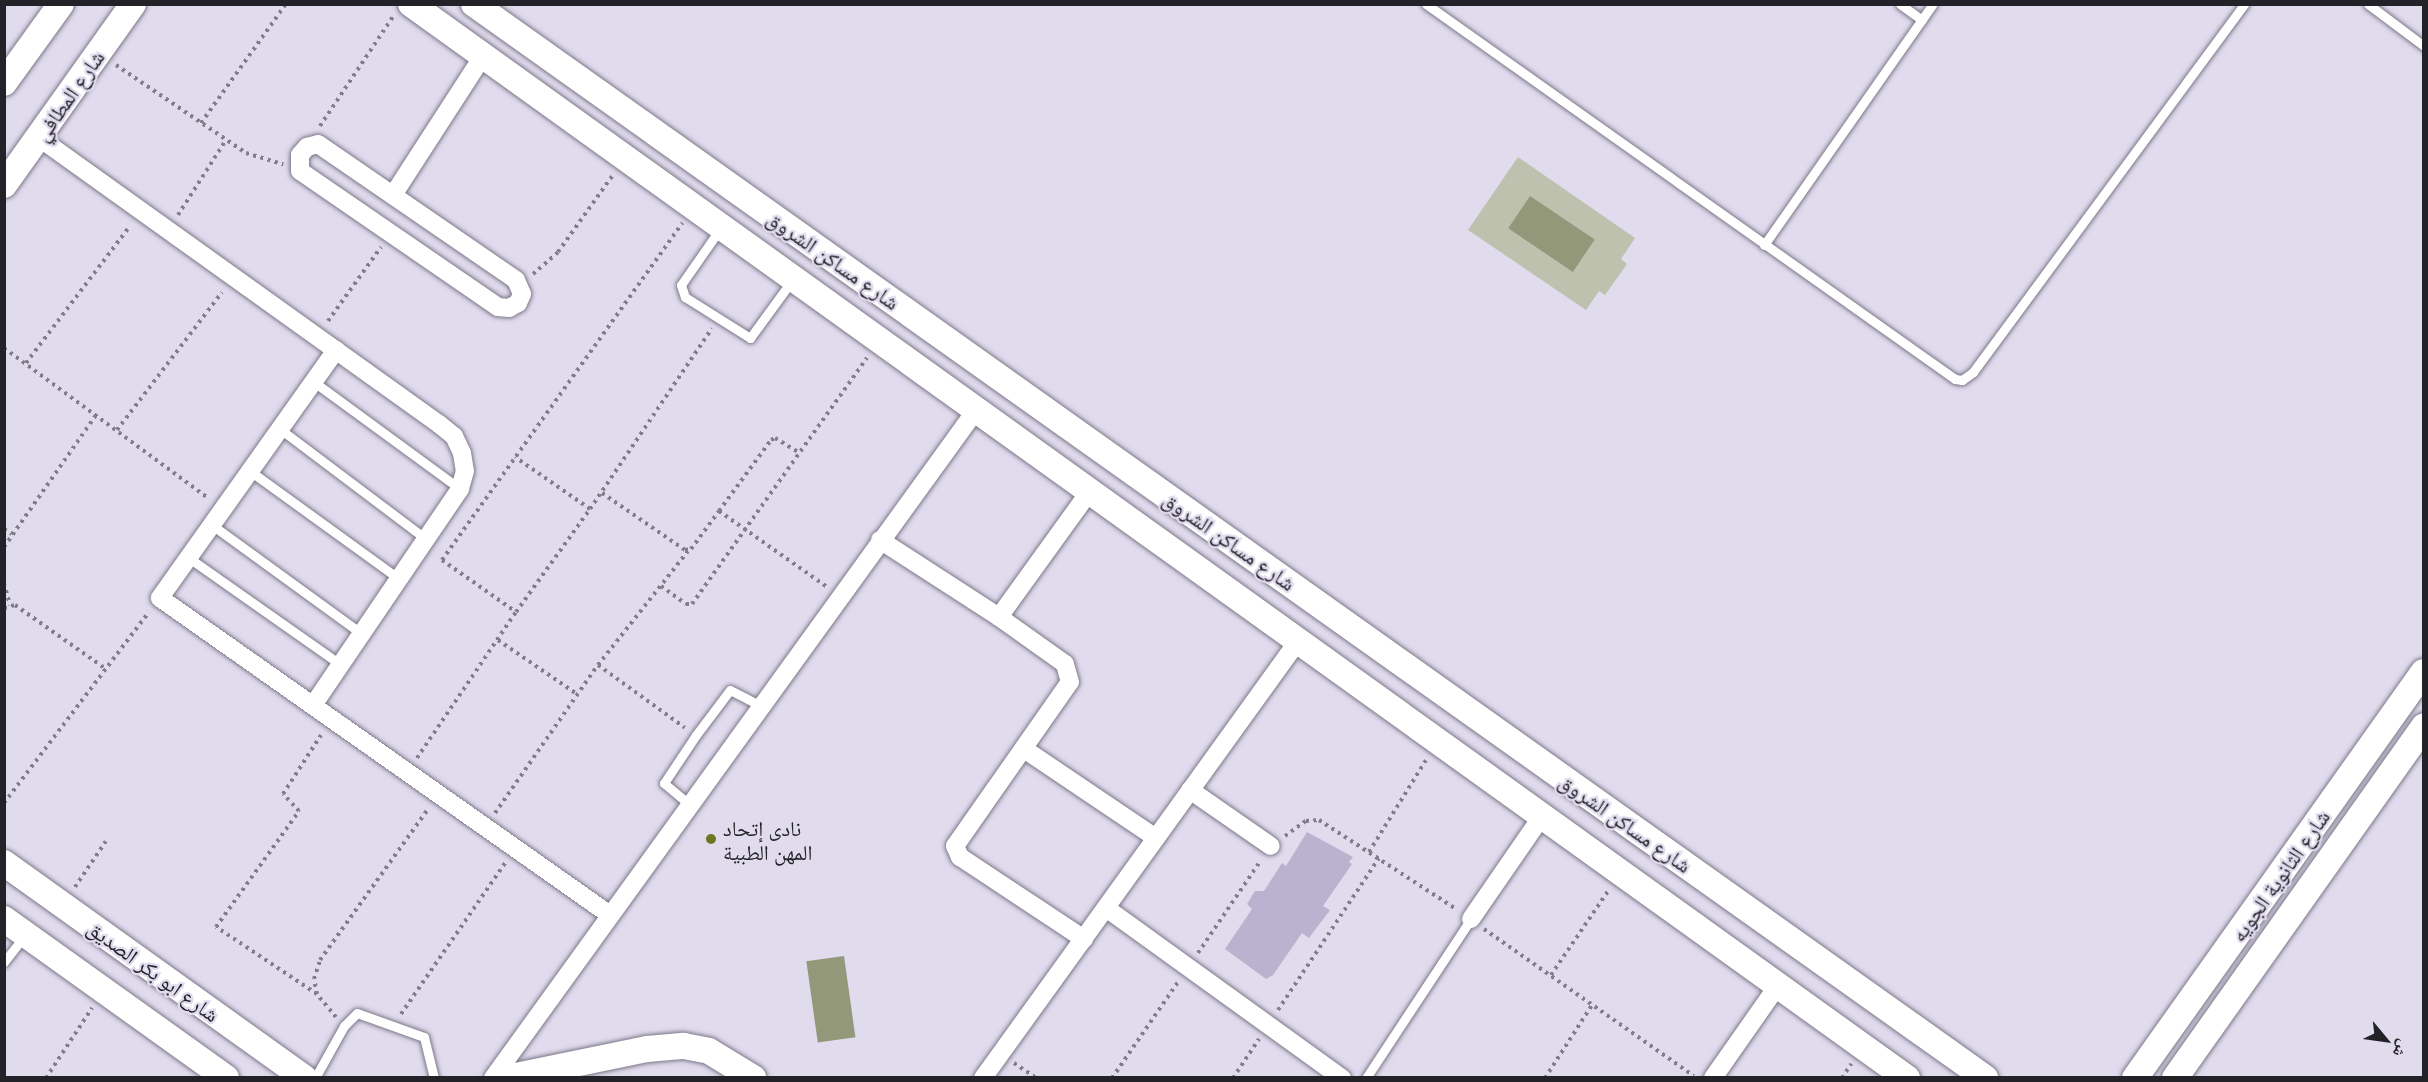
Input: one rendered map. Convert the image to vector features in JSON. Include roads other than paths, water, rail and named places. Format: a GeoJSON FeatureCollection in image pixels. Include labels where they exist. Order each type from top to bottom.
{"type":"FeatureCollection","features":[{"type":"Feature","properties":{"kind":"street"},"geometry":{"type":"LineString","coordinates":[[4,83],[61,4]]}},
{"type":"Feature","properties":{"kind":"street","name":"شارع المطافي"},"geometry":{"type":"LineString","coordinates":[[4,185],[133,4]]}},
{"type":"Feature","properties":{"kind":"street","name":"شارع مساكن الشروق"},"geometry":{"type":"LineString","coordinates":[[411,4],[1907,1077]]}},
{"type":"Feature","properties":{"kind":"street","name":"شارع مساكن الشروق"},"geometry":{"type":"LineString","coordinates":[[474,4],[1985,1077]]}},
{"type":"Feature","properties":{"kind":"street"},"geometry":{"type":"LineString","coordinates":[[393,195],[483,56]]}},
{"type":"Feature","properties":{"kind":"street"},"geometry":{"type":"LineString","coordinates":[[38,137],[454,436],[462,453],[465,471],[460,489],[313,705]]}},
{"type":"Feature","properties":{"kind":"street"},"geometry":{"type":"LineString","coordinates":[[318,144],[393,195],[516,280],[522,288],[520,299],[514,306],[498,307],[300,171],[298,160],[303,150],[318,144]]}},
{"type":"Feature","properties":{"kind":"street"},"geometry":{"type":"LineString","coordinates":[[336,350],[160,598],[610,915]]}},
{"type":"Feature","properties":{"kind":"street"},"geometry":{"type":"LineString","coordinates":[[493,1077],[976,410]]}},
{"type":"Feature","properties":{"kind":"street"},"geometry":{"type":"LineString","coordinates":[[999,617],[1090,492]]}},
{"type":"Feature","properties":{"kind":"street"},"geometry":{"type":"LineString","coordinates":[[1191,564],[1212,552],[1213,528]]}},
{"type":"Feature","properties":{"kind":"street"},"geometry":{"type":"LineString","coordinates":[[880,540],[999,617],[1065,664],[1069,672],[1066,690],[957,841],[955,850],[960,857],[1084,939]]}},
{"type":"Feature","properties":{"kind":"street"},"geometry":{"type":"LineString","coordinates":[[1233,594],[1239,572],[1258,560]]}},
{"type":"Feature","properties":{"kind":"street"},"geometry":{"type":"LineString","coordinates":[[983,1077],[1298,641]]}},
{"type":"Feature","properties":{"kind":"street","name":"شارع الثانوية الجويه"},"geometry":{"type":"LineString","coordinates":[[2135,1077],[2424,672]]}},
{"type":"Feature","properties":{"kind":"street","name":"شارع الثانوية الجويه"},"geometry":{"type":"LineString","coordinates":[[2175,1077],[2424,726]]}},
{"type":"Feature","properties":{"kind":"street"},"geometry":{"type":"LineString","coordinates":[[1023,750],[1156,838]]}},
{"type":"Feature","properties":{"kind":"street"},"geometry":{"type":"LineString","coordinates":[[1191,790],[1271,846]]}},
{"type":"Feature","properties":{"kind":"street"},"geometry":{"type":"LineString","coordinates":[[1471,919],[1542,816]]}},
{"type":"Feature","properties":{"kind":"street","name":"شارع ابو بكر الصديق"},"geometry":{"type":"LineString","coordinates":[[4,863],[304,1077]]}},
{"type":"Feature","properties":{"kind":"street"},"geometry":{"type":"LineString","coordinates":[[1106,908],[1342,1077]]}},
{"type":"Feature","properties":{"kind":"street"},"geometry":{"type":"LineString","coordinates":[[4,919],[103,992],[226,1077]]}},
{"type":"Feature","properties":{"kind":"street"},"geometry":{"type":"LineString","coordinates":[[1713,1077],[1778,985]]}},
{"type":"Feature","properties":{"kind":"street"},"geometry":{"type":"LineString","coordinates":[[506,1077],[647,1049],[684,1046],[709,1051],[753,1077]]}},
{"type":"Feature","properties":{"kind":"lane"},"geometry":{"type":"LineString","coordinates":[[1426,4],[1955,379],[1962,380],[1973,372],[2244,4]]}},
{"type":"Feature","properties":{"kind":"lane"},"geometry":{"type":"LineString","coordinates":[[1900,4],[1922,20]]}},
{"type":"Feature","properties":{"kind":"lane"},"geometry":{"type":"LineString","coordinates":[[1764,244],[1933,4]]}},
{"type":"Feature","properties":{"kind":"lane"},"geometry":{"type":"LineString","coordinates":[[2368,4],[2424,45]]}},
{"type":"Feature","properties":{"kind":"lane"},"geometry":{"type":"LineString","coordinates":[[721,227],[681,288],[685,297],[745,338],[752,337],[793,279]]}},
{"type":"Feature","properties":{"kind":"lane"},"geometry":{"type":"LineString","coordinates":[[314,382],[460,489]]}},
{"type":"Feature","properties":{"kind":"lane"},"geometry":{"type":"LineString","coordinates":[[280,429],[424,542]]}},
{"type":"Feature","properties":{"kind":"lane"},"geometry":{"type":"LineString","coordinates":[[250,471],[399,579]]}},
{"type":"Feature","properties":{"kind":"lane"},"geometry":{"type":"LineString","coordinates":[[212,525],[362,634]]}},
{"type":"Feature","properties":{"kind":"lane"},"geometry":{"type":"LineString","coordinates":[[189,558],[341,665]]}},
{"type":"Feature","properties":{"kind":"lane"},"geometry":{"type":"LineString","coordinates":[[690,805],[664,783],[696,735],[730,690],[761,706]]}},
{"type":"Feature","properties":{"kind":"lane"},"geometry":{"type":"LineString","coordinates":[[1366,1077],[1471,919]]}},
{"type":"Feature","properties":{"kind":"lane"},"geometry":{"type":"LineString","coordinates":[[4,962],[26,934]]}},
{"type":"Feature","properties":{"kind":"lane"},"geometry":{"type":"LineString","coordinates":[[315,1077],[344,1026],[357,1012],[427,1040],[434,1077]]}},
{"type":"Feature","properties":{"kind":"place","name":"نادى إتحاد المهن الطبية"},"geometry":{"type":"Point","coordinates":[711,839]}}]}
